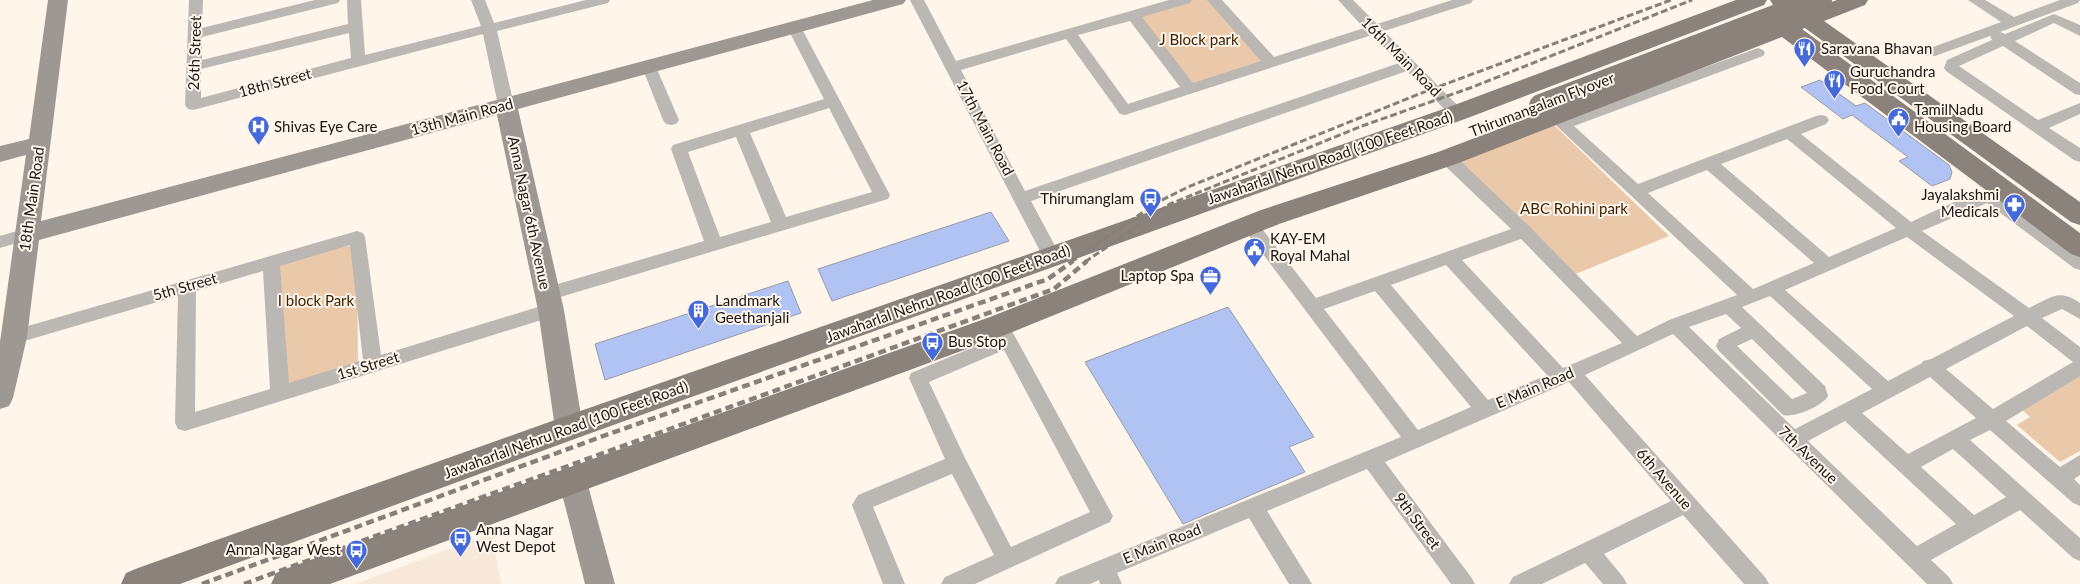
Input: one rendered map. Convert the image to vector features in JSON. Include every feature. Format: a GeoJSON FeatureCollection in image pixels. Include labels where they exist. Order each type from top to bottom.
{"type":"FeatureCollection","features":[{"type":"Feature","properties":{"kind":"main road"},"geometry":{"type":"LineString","coordinates":[[1781,0],[1815,10],[2075,207]]}},
{"type":"Feature","properties":{"kind":"main road","name":"Thirumangalam Flyover"},"geometry":{"type":"LineString","coordinates":[[1243,189],[1278,186],[1547,110],[1788,0]]}},
{"type":"Feature","properties":{"kind":"main road"},"geometry":{"type":"LineString","coordinates":[[288,584],[573,482],[1004,333],[1260,221],[1447,158],[1547,110],[1786,29],[1815,10],[1857,0]]}},
{"type":"Feature","properties":{"kind":"main road"},"geometry":{"type":"LineString","coordinates":[[1753,1],[1786,29],[1996,192],[2080,247]]}},
{"type":"Feature","properties":{"kind":"main road","name":"Jawaharlal Nehru Road (100 Feet Road)"},"geometry":{"type":"LineString","coordinates":[[138,584],[569,428],[1457,113],[1753,1]]}},
{"type":"Feature","properties":{"kind":"main road","name":"Thirumangalam Flyover"},"geometry":{"type":"LineString","coordinates":[[1260,221],[1283,202],[1547,110],[1815,10]]}},
{"type":"Feature","properties":{"kind":"main road"},"geometry":{"type":"LineString","coordinates":[[1680,29],[1712,55]]}},
{"type":"Feature","properties":{"kind":"street","name":"18th Main Road"},"geometry":{"type":"LineString","coordinates":[[0,398],[14,337],[58,0]]}},
{"type":"Feature","properties":{"kind":"street","name":"26th Street"},"geometry":{"type":"LineString","coordinates":[[193,105],[196,0]]}},
{"type":"Feature","properties":{"kind":"street"},"geometry":{"type":"LineString","coordinates":[[195,34],[333,0]]}},
{"type":"Feature","properties":{"kind":"street"},"geometry":{"type":"LineString","coordinates":[[354,0],[358,61]]}},
{"type":"Feature","properties":{"kind":"street","name":"Anna Nagar 6th Avenue"},"geometry":{"type":"LineString","coordinates":[[478,0],[489,28],[549,302],[569,428]]}},
{"type":"Feature","properties":{"kind":"street","name":"18th Street"},"geometry":{"type":"LineString","coordinates":[[193,105],[358,61],[603,0]]}},
{"type":"Feature","properties":{"kind":"street","name":"13th Main Road"},"geometry":{"type":"LineString","coordinates":[[27,234],[896,0]]}},
{"type":"Feature","properties":{"kind":"street","name":"17th Main Road"},"geometry":{"type":"LineString","coordinates":[[917,0],[1052,257]]}},
{"type":"Feature","properties":{"kind":"street"},"geometry":{"type":"LineString","coordinates":[[953,67],[1185,0]]}},
{"type":"Feature","properties":{"kind":"street"},"geometry":{"type":"LineString","coordinates":[[1214,0],[1271,63]]}},
{"type":"Feature","properties":{"kind":"street","name":"16th Main Road"},"geometry":{"type":"LineString","coordinates":[[1345,0],[1457,113]]}},
{"type":"Feature","properties":{"kind":"street"},"geometry":{"type":"LineString","coordinates":[[1070,33],[1125,110],[1466,0]]}},
{"type":"Feature","properties":{"kind":"street"},"geometry":{"type":"LineString","coordinates":[[1975,0],[2012,22]]}},
{"type":"Feature","properties":{"kind":"street"},"geometry":{"type":"LineString","coordinates":[[1930,53],[2068,2],[2080,13]]}},
{"type":"Feature","properties":{"kind":"street"},"geometry":{"type":"LineString","coordinates":[[1133,15],[1190,89]]}},
{"type":"Feature","properties":{"kind":"street"},"geometry":{"type":"LineString","coordinates":[[2080,32],[2054,18],[1952,63],[1951,68],[2080,156]]}},
{"type":"Feature","properties":{"kind":"street"},"geometry":{"type":"LineString","coordinates":[[195,66],[356,27]]}},
{"type":"Feature","properties":{"kind":"street"},"geometry":{"type":"LineString","coordinates":[[714,244],[679,148],[833,102],[794,28]]}},
{"type":"Feature","properties":{"kind":"street"},"geometry":{"type":"LineString","coordinates":[[1991,32],[2080,90]]}},
{"type":"Feature","properties":{"kind":"street"},"geometry":{"type":"LineString","coordinates":[[1547,110],[1758,53]]}},
{"type":"Feature","properties":{"kind":"street"},"geometry":{"type":"LineString","coordinates":[[1022,198],[1409,65]]}},
{"type":"Feature","properties":{"kind":"street"},"geometry":{"type":"LineString","coordinates":[[649,67],[671,120]]}},
{"type":"Feature","properties":{"kind":"street","name":"1st Street"},"geometry":{"type":"LineString","coordinates":[[188,286],[186,423],[373,364],[714,244],[882,195],[833,102]]}},
{"type":"Feature","properties":{"kind":"street"},"geometry":{"type":"LineString","coordinates":[[2037,127],[2079,109]]}},
{"type":"Feature","properties":{"kind":"street"},"geometry":{"type":"LineString","coordinates":[[1547,110],[1751,297]]}},
{"type":"Feature","properties":{"kind":"street"},"geometry":{"type":"LineString","coordinates":[[1636,191],[1820,120]]}},
{"type":"Feature","properties":{"kind":"street"},"geometry":{"type":"LineString","coordinates":[[742,130],[781,226]]}},
{"type":"Feature","properties":{"kind":"street"},"geometry":{"type":"LineString","coordinates":[[1789,132],[1908,229],[2080,357]]}},
{"type":"Feature","properties":{"kind":"street"},"geometry":{"type":"LineString","coordinates":[[0,154],[39,144]]}},
{"type":"Feature","properties":{"kind":"street"},"geometry":{"type":"LineString","coordinates":[[1447,158],[1524,231],[1635,346]]}},
{"type":"Feature","properties":{"kind":"street"},"geometry":{"type":"LineString","coordinates":[[1708,163],[1826,264]]}},
{"type":"Feature","properties":{"kind":"street"},"geometry":{"type":"LineString","coordinates":[[1996,192],[2080,263]]}},
{"type":"Feature","properties":{"kind":"street","name":"E Main Road"},"geometry":{"type":"LineString","coordinates":[[1066,584],[1107,576],[1253,507],[1371,459],[1484,409],[1635,346],[1675,325],[1751,297],[1996,192]]}},
{"type":"Feature","properties":{"kind":"street"},"geometry":{"type":"LineString","coordinates":[[1260,221],[1313,306],[1414,440]]}},
{"type":"Feature","properties":{"kind":"street"},"geometry":{"type":"LineString","coordinates":[[1313,306],[1524,231]]}},
{"type":"Feature","properties":{"kind":"street"},"geometry":{"type":"LineString","coordinates":[[0,242],[27,234]]}},
{"type":"Feature","properties":{"kind":"street","name":"5th Street"},"geometry":{"type":"LineString","coordinates":[[14,337],[356,237],[373,364]]}},
{"type":"Feature","properties":{"kind":"street","name":"6th Avenue"},"geometry":{"type":"LineString","coordinates":[[1450,258],[1566,374],[1758,584]]}},
{"type":"Feature","properties":{"kind":"street"},"geometry":{"type":"LineString","coordinates":[[272,261],[280,393]]}},
{"type":"Feature","properties":{"kind":"street"},"geometry":{"type":"LineString","coordinates":[[1379,283],[1484,409]]}},
{"type":"Feature","properties":{"kind":"street"},"geometry":{"type":"LineString","coordinates":[[1772,288],[1885,390]]}},
{"type":"Feature","properties":{"kind":"street"},"geometry":{"type":"LineString","coordinates":[[1792,440],[1930,366],[2061,301],[2064,301],[2080,312]]}},
{"type":"Feature","properties":{"kind":"street"},"geometry":{"type":"LineString","coordinates":[[1728,305],[1754,330],[1820,394],[1793,409],[1788,407],[1725,346],[1725,344],[1754,330]]}},
{"type":"Feature","properties":{"kind":"street","name":"7th Avenue"},"geometry":{"type":"LineString","coordinates":[[1675,325],[1942,584]]}},
{"type":"Feature","properties":{"kind":"street"},"geometry":{"type":"LineString","coordinates":[[952,584],[1007,560],[1103,516],[1004,333],[918,378],[957,463],[1007,560]]}},
{"type":"Feature","properties":{"kind":"street"},"geometry":{"type":"LineString","coordinates":[[1930,366],[2080,497]]}},
{"type":"Feature","properties":{"kind":"street"},"geometry":{"type":"LineString","coordinates":[[1906,465],[1992,419],[2080,367]]}},
{"type":"Feature","properties":{"kind":"street"},"geometry":{"type":"LineString","coordinates":[[1758,406],[1776,396]]}},
{"type":"Feature","properties":{"kind":"street"},"geometry":{"type":"LineString","coordinates":[[1847,411],[1972,526]]}},
{"type":"Feature","properties":{"kind":"street"},"geometry":{"type":"LineString","coordinates":[[1954,439],[2080,551]]}},
{"type":"Feature","properties":{"kind":"street","name":"9th Street"},"geometry":{"type":"LineString","coordinates":[[1371,459],[1464,584]]}},
{"type":"Feature","properties":{"kind":"street"},"geometry":{"type":"LineString","coordinates":[[894,584],[862,505],[865,501],[957,463]]}},
{"type":"Feature","properties":{"kind":"street"},"geometry":{"type":"LineString","coordinates":[[2059,478],[2080,464]]}},
{"type":"Feature","properties":{"kind":"street"},"geometry":{"type":"LineString","coordinates":[[573,482],[600,584]]}},
{"type":"Feature","properties":{"kind":"street"},"geometry":{"type":"LineString","coordinates":[[1915,558],[2021,499]]}},
{"type":"Feature","properties":{"kind":"street"},"geometry":{"type":"LineString","coordinates":[[1520,584],[1686,504]]}},
{"type":"Feature","properties":{"kind":"street"},"geometry":{"type":"LineString","coordinates":[[1253,507],[1301,584]]}},
{"type":"Feature","properties":{"kind":"street"},"geometry":{"type":"LineString","coordinates":[[1589,552],[1616,584]]}},
{"type":"Feature","properties":{"kind":"shaded area","name":"Anna Nagar West Depot"},"geometry":{"type":"Polygon","coordinates":[[[492,533],[501,584],[355,584],[492,533]]]}},
{"type":"Feature","properties":{"kind":"green space","name":"J Block park"},"geometry":{"type":"Polygon","coordinates":[[[1185,0],[1214,0],[1271,63],[1190,89],[1133,15],[1185,0]]]}},
{"type":"Feature","properties":{"kind":"green space","name":"ABC Rohini park"},"geometry":{"type":"Polygon","coordinates":[[[1552,123],[1669,236],[1573,275],[1458,161],[1552,123]]]}},
{"type":"Feature","properties":{"kind":"green space","name":"I block Park"},"geometry":{"type":"Polygon","coordinates":[[[357,244],[358,369],[280,393],[271,261],[357,244]]]}},
{"type":"Feature","properties":{"kind":"green space"},"geometry":{"type":"Polygon","coordinates":[[[2080,367],[2080,451],[2060,462],[2017,425],[2030,417],[2013,401],[2080,367]]]}},
{"type":"Feature","properties":{"kind":"building","name":"TamilNadu Housing Board"},"geometry":{"type":"Polygon","coordinates":[[[1820,80],[1856,106],[1865,103],[1949,165],[1952,172],[1950,179],[1932,186],[1899,161],[1908,157],[1852,115],[1843,119],[1801,87],[1820,80]]]}},
{"type":"Feature","properties":{"kind":"building","name":"Landmark Geethanjali"},"geometry":{"type":"Polygon","coordinates":[[[991,212],[1009,241],[832,301],[818,269],[991,212]]]}},
{"type":"Feature","properties":{"kind":"building","name":"Landmark Geethanjali"},"geometry":{"type":"Polygon","coordinates":[[[788,281],[801,313],[605,380],[595,344],[788,281]]]}},
{"type":"Feature","properties":{"kind":"building"},"geometry":{"type":"Polygon","coordinates":[[[1228,307],[1314,437],[1289,447],[1305,472],[1183,524],[1085,362],[1228,307]]]}},
{"type":"Feature","properties":{"kind":"railway"},"geometry":{"type":"LineString","coordinates":[[1071,262],[1158,202],[1188,187],[1419,94],[1671,0]]}},
{"type":"Feature","properties":{"kind":"railway"},"geometry":{"type":"LineString","coordinates":[[1085,262],[1170,204],[1362,126],[1470,88],[1692,0]]}},
{"type":"Feature","properties":{"kind":"railway"},"geometry":{"type":"LineString","coordinates":[[202,584],[606,435],[1048,279],[1073,261]]}},
{"type":"Feature","properties":{"kind":"railway"},"geometry":{"type":"LineString","coordinates":[[244,584],[1054,289],[1087,261]]}},
{"type":"Feature","properties":{"kind":"place","name":"Saravana Bhavan"},"geometry":{"type":"Point","coordinates":[1805,68]}},
{"type":"Feature","properties":{"kind":"place","name":"Guruchandra Food Court"},"geometry":{"type":"Point","coordinates":[1834,100]}},
{"type":"Feature","properties":{"kind":"place","name":"TamilNadu Housing Board"},"geometry":{"type":"Point","coordinates":[1898,138]}},
{"type":"Feature","properties":{"kind":"place","name":"Shivas Eye Care"},"geometry":{"type":"Point","coordinates":[258,146]}},
{"type":"Feature","properties":{"kind":"place","name":"Thirumanglam"},"geometry":{"type":"Point","coordinates":[1150,218]}},
{"type":"Feature","properties":{"kind":"place","name":"Jayalakshmi Medicals"},"geometry":{"type":"Point","coordinates":[2015,223]}},
{"type":"Feature","properties":{"kind":"place","name":"KAY-EM Royal Mahal"},"geometry":{"type":"Point","coordinates":[1254,267]}},
{"type":"Feature","properties":{"kind":"place","name":"Laptop Spa"},"geometry":{"type":"Point","coordinates":[1210,295]}},
{"type":"Feature","properties":{"kind":"place","name":"Landmark Geethanjali"},"geometry":{"type":"Point","coordinates":[699,329]}},
{"type":"Feature","properties":{"kind":"place","name":"Bus Stop"},"geometry":{"type":"Point","coordinates":[932,361]}},
{"type":"Feature","properties":{"kind":"place","name":"Anna Nagar West Depot"},"geometry":{"type":"Point","coordinates":[460,558]}},
{"type":"Feature","properties":{"kind":"place","name":"Anna Nagar West"},"geometry":{"type":"Point","coordinates":[357,569]}}]}
